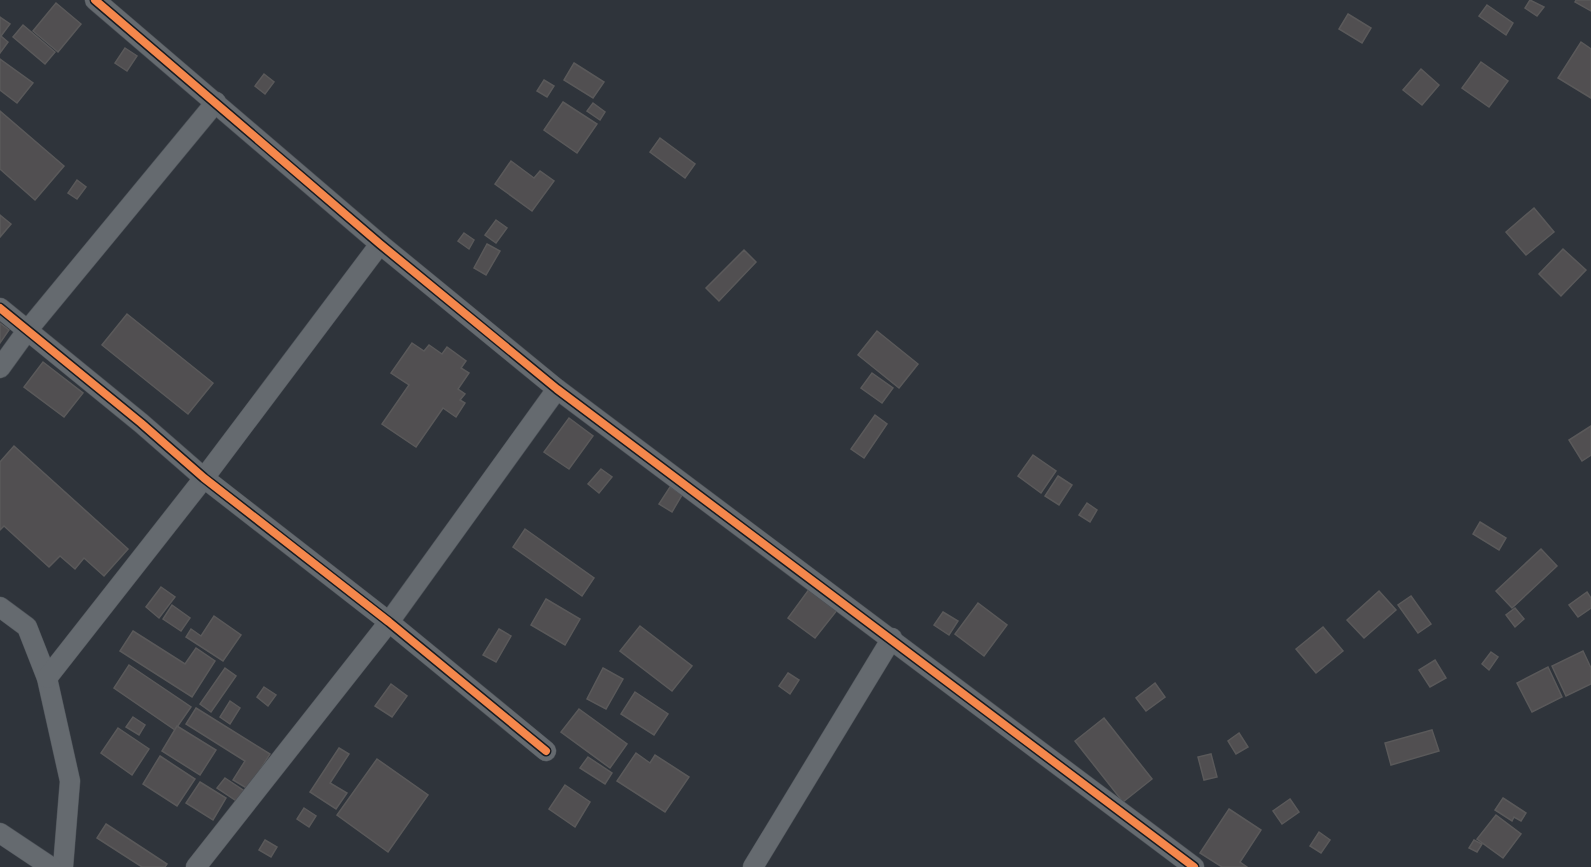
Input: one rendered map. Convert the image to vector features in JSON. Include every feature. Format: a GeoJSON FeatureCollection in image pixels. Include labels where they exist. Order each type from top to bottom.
{"type":"FeatureCollection","features":[{"type":"Feature","properties":{"kind":"street"},"geometry":{"type":"LineString","coordinates":[[95,0],[380,244],[557,389],[892,638],[1194,867]]}},
{"type":"Feature","properties":{"kind":"street"},"geometry":{"type":"LineString","coordinates":[[0,368],[26,332],[216,102]]}},
{"type":"Feature","properties":{"kind":"street"},"geometry":{"type":"LineString","coordinates":[[47,678],[204,478],[380,244]]}},
{"type":"Feature","properties":{"kind":"street"},"geometry":{"type":"LineString","coordinates":[[0,308],[26,332],[141,423],[204,478],[389,622],[546,751]]}},
{"type":"Feature","properties":{"kind":"street"},"geometry":{"type":"LineString","coordinates":[[196,867],[389,622],[557,389]]}},
{"type":"Feature","properties":{"kind":"street"},"geometry":{"type":"LineString","coordinates":[[0,607],[27,627],[47,678],[70,781],[63,867]]}},
{"type":"Feature","properties":{"kind":"street"},"geometry":{"type":"LineString","coordinates":[[753,867],[892,638]]}},
{"type":"Feature","properties":{"kind":"street"},"geometry":{"type":"LineString","coordinates":[[0,833],[51,867]]}},
{"type":"Feature","properties":{"kind":"building"},"geometry":{"type":"Polygon","coordinates":[[[1530,0],[1544,7],[1537,16],[1525,8],[1530,0]]]}},
{"type":"Feature","properties":{"kind":"building"},"geometry":{"type":"Polygon","coordinates":[[[1576,0],[1591,0],[1591,11],[1575,2],[1576,0]]]}},
{"type":"Feature","properties":{"kind":"building"},"geometry":{"type":"Polygon","coordinates":[[[56,3],[81,24],[58,52],[33,31],[56,3]]]}},
{"type":"Feature","properties":{"kind":"building"},"geometry":{"type":"Polygon","coordinates":[[[1487,5],[1513,23],[1506,35],[1479,16],[1487,5]]]}},
{"type":"Feature","properties":{"kind":"building"},"geometry":{"type":"Polygon","coordinates":[[[1348,14],[1371,28],[1362,43],[1339,29],[1348,14]]]}},
{"type":"Feature","properties":{"kind":"building"},"geometry":{"type":"Polygon","coordinates":[[[0,17],[10,24],[1,36],[8,42],[0,53],[0,17]]]}},
{"type":"Feature","properties":{"kind":"building"},"geometry":{"type":"Polygon","coordinates":[[[23,25],[55,52],[45,64],[13,37],[23,25]]]}},
{"type":"Feature","properties":{"kind":"building"},"geometry":{"type":"Polygon","coordinates":[[[1581,42],[1591,49],[1591,98],[1558,78],[1581,42]]]}},
{"type":"Feature","properties":{"kind":"building"},"geometry":{"type":"Polygon","coordinates":[[[125,48],[137,56],[127,71],[115,63],[125,48]]]}},
{"type":"Feature","properties":{"kind":"building"},"geometry":{"type":"Polygon","coordinates":[[[0,59],[33,83],[17,103],[0,90],[0,59]]]}},
{"type":"Feature","properties":{"kind":"building"},"geometry":{"type":"Polygon","coordinates":[[[1481,62],[1508,81],[1489,107],[1462,88],[1481,62]]]}},
{"type":"Feature","properties":{"kind":"building"},"geometry":{"type":"Polygon","coordinates":[[[574,63],[604,82],[593,98],[564,80],[574,63]]]}},
{"type":"Feature","properties":{"kind":"building"},"geometry":{"type":"Polygon","coordinates":[[[1421,69],[1439,85],[1422,105],[1403,90],[1421,69]]]}},
{"type":"Feature","properties":{"kind":"building"},"geometry":{"type":"Polygon","coordinates":[[[264,74],[274,82],[265,94],[255,86],[264,74]]]}},
{"type":"Feature","properties":{"kind":"building"},"geometry":{"type":"Polygon","coordinates":[[[544,80],[554,86],[547,97],[537,91],[544,80]]]}},
{"type":"Feature","properties":{"kind":"building"},"geometry":{"type":"Polygon","coordinates":[[[563,102],[597,124],[577,153],[544,130],[563,102]]]}},
{"type":"Feature","properties":{"kind":"building"},"geometry":{"type":"Polygon","coordinates":[[[593,103],[605,112],[600,120],[587,111],[593,103]]]}},
{"type":"Feature","properties":{"kind":"building"},"geometry":{"type":"Polygon","coordinates":[[[0,111],[64,166],[35,200],[0,169],[0,111]]]}},
{"type":"Feature","properties":{"kind":"building"},"geometry":{"type":"Polygon","coordinates":[[[660,138],[695,164],[685,178],[650,152],[660,138]]]}},
{"type":"Feature","properties":{"kind":"building"},"geometry":{"type":"Polygon","coordinates":[[[511,161],[534,178],[540,171],[554,181],[532,211],[495,184],[511,161]]]}},
{"type":"Feature","properties":{"kind":"building"},"geometry":{"type":"Polygon","coordinates":[[[77,180],[86,187],[77,199],[68,193],[77,180]]]}},
{"type":"Feature","properties":{"kind":"building"},"geometry":{"type":"Polygon","coordinates":[[[1534,208],[1554,232],[1526,255],[1506,232],[1534,208]]]}},
{"type":"Feature","properties":{"kind":"building"},"geometry":{"type":"Polygon","coordinates":[[[0,215],[11,224],[0,237],[0,215]]]}},
{"type":"Feature","properties":{"kind":"building"},"geometry":{"type":"Polygon","coordinates":[[[496,220],[507,228],[496,243],[485,235],[496,220]]]}},
{"type":"Feature","properties":{"kind":"building"},"geometry":{"type":"Polygon","coordinates":[[[464,233],[474,240],[469,249],[458,241],[464,233]]]}},
{"type":"Feature","properties":{"kind":"building"},"geometry":{"type":"Polygon","coordinates":[[[487,244],[500,251],[486,275],[474,268],[487,244]]]}},
{"type":"Feature","properties":{"kind":"building"},"geometry":{"type":"Polygon","coordinates":[[[1563,249],[1586,270],[1561,296],[1539,274],[1563,249]]]}},
{"type":"Feature","properties":{"kind":"building"},"geometry":{"type":"Polygon","coordinates":[[[744,250],[756,262],[719,301],[706,288],[744,250]]]}},
{"type":"Feature","properties":{"kind":"building"},"geometry":{"type":"Polygon","coordinates":[[[127,314],[213,383],[188,414],[102,345],[127,314]]]}},
{"type":"Feature","properties":{"kind":"building"},"geometry":{"type":"Polygon","coordinates":[[[0,323],[9,330],[0,343],[0,323]]]}},
{"type":"Feature","properties":{"kind":"building"},"geometry":{"type":"Polygon","coordinates":[[[877,331],[918,364],[899,388],[858,355],[877,331]]]}},
{"type":"Feature","properties":{"kind":"building"},"geometry":{"type":"Polygon","coordinates":[[[412,343],[424,351],[429,345],[442,354],[447,347],[466,361],[461,368],[469,373],[458,389],[465,394],[460,400],[465,403],[456,417],[443,408],[416,447],[382,424],[409,385],[391,373],[412,343]]]}},
{"type":"Feature","properties":{"kind":"building"},"geometry":{"type":"Polygon","coordinates":[[[43,362],[83,393],[64,417],[24,387],[43,362]]]}},
{"type":"Feature","properties":{"kind":"building"},"geometry":{"type":"Polygon","coordinates":[[[872,373],[893,388],[882,403],[861,388],[872,373]]]}},
{"type":"Feature","properties":{"kind":"building"},"geometry":{"type":"Polygon","coordinates":[[[875,415],[887,424],[864,458],[851,449],[875,415]]]}},
{"type":"Feature","properties":{"kind":"building"},"geometry":{"type":"Polygon","coordinates":[[[569,418],[593,436],[569,469],[544,452],[569,418]]]}},
{"type":"Feature","properties":{"kind":"building"},"geometry":{"type":"Polygon","coordinates":[[[1591,426],[1591,455],[1582,461],[1569,440],[1591,426]]]}},
{"type":"Feature","properties":{"kind":"building"},"geometry":{"type":"Polygon","coordinates":[[[14,446],[128,549],[104,576],[84,558],[75,569],[60,556],[49,567],[4,526],[0,530],[0,462],[14,446]]]}},
{"type":"Feature","properties":{"kind":"building"},"geometry":{"type":"Polygon","coordinates":[[[1033,455],[1056,471],[1041,493],[1018,476],[1033,455]]]}},
{"type":"Feature","properties":{"kind":"building"},"geometry":{"type":"Polygon","coordinates":[[[601,469],[612,477],[599,493],[588,484],[601,469]]]}},
{"type":"Feature","properties":{"kind":"building"},"geometry":{"type":"Polygon","coordinates":[[[1058,476],[1072,485],[1059,505],[1045,496],[1058,476]]]}},
{"type":"Feature","properties":{"kind":"building"},"geometry":{"type":"Polygon","coordinates":[[[670,487],[682,495],[672,512],[659,504],[670,487]]]}},
{"type":"Feature","properties":{"kind":"building"},"geometry":{"type":"Polygon","coordinates":[[[1087,503],[1097,510],[1090,522],[1079,515],[1087,503]]]}},
{"type":"Feature","properties":{"kind":"building"},"geometry":{"type":"Polygon","coordinates":[[[1480,522],[1506,538],[1499,550],[1473,534],[1480,522]]]}},
{"type":"Feature","properties":{"kind":"building"},"geometry":{"type":"Polygon","coordinates":[[[525,529],[594,578],[582,596],[513,547],[525,529]]]}},
{"type":"Feature","properties":{"kind":"building"},"geometry":{"type":"Polygon","coordinates":[[[1541,549],[1557,566],[1512,608],[1496,591],[1541,549]]]}},
{"type":"Feature","properties":{"kind":"building"},"geometry":{"type":"Polygon","coordinates":[[[161,587],[175,597],[159,618],[146,607],[161,587]]]}},
{"type":"Feature","properties":{"kind":"building"},"geometry":{"type":"Polygon","coordinates":[[[810,588],[838,609],[815,638],[788,618],[810,588]]]}},
{"type":"Feature","properties":{"kind":"building"},"geometry":{"type":"Polygon","coordinates":[[[1379,591],[1396,610],[1364,638],[1347,620],[1379,591]]]}},
{"type":"Feature","properties":{"kind":"building"},"geometry":{"type":"Polygon","coordinates":[[[1587,592],[1591,598],[1591,608],[1578,617],[1569,605],[1587,592]]]}},
{"type":"Feature","properties":{"kind":"building"},"geometry":{"type":"Polygon","coordinates":[[[1411,596],[1431,624],[1418,633],[1398,605],[1411,596]]]}},
{"type":"Feature","properties":{"kind":"building"},"geometry":{"type":"Polygon","coordinates":[[[546,599],[580,619],[565,645],[531,625],[546,599]]]}},
{"type":"Feature","properties":{"kind":"building"},"geometry":{"type":"Polygon","coordinates":[[[978,603],[1007,625],[984,656],[955,634],[978,603]]]}},
{"type":"Feature","properties":{"kind":"building"},"geometry":{"type":"Polygon","coordinates":[[[172,605],[190,618],[181,631],[163,619],[172,605]]]}},
{"type":"Feature","properties":{"kind":"building"},"geometry":{"type":"Polygon","coordinates":[[[1515,608],[1524,619],[1515,627],[1506,615],[1515,608]]]}},
{"type":"Feature","properties":{"kind":"building"},"geometry":{"type":"Polygon","coordinates":[[[943,612],[958,621],[949,635],[934,625],[943,612]]]}},
{"type":"Feature","properties":{"kind":"building"},"geometry":{"type":"Polygon","coordinates":[[[214,616],[241,635],[223,661],[186,637],[191,629],[201,636],[214,616]]]}},
{"type":"Feature","properties":{"kind":"building"},"geometry":{"type":"Polygon","coordinates":[[[640,626],[692,666],[672,691],[620,651],[640,626]]]}},
{"type":"Feature","properties":{"kind":"building"},"geometry":{"type":"Polygon","coordinates":[[[1323,627],[1343,651],[1316,673],[1296,649],[1323,627]]]}},
{"type":"Feature","properties":{"kind":"building"},"geometry":{"type":"Polygon","coordinates":[[[499,629],[511,636],[496,662],[483,655],[499,629]]]}},
{"type":"Feature","properties":{"kind":"building"},"geometry":{"type":"Polygon","coordinates":[[[133,631],[185,664],[196,648],[215,661],[192,697],[120,651],[133,631]]]}},
{"type":"Feature","properties":{"kind":"building"},"geometry":{"type":"Polygon","coordinates":[[[1583,651],[1591,668],[1591,684],[1566,696],[1552,666],[1583,651]]]}},
{"type":"Feature","properties":{"kind":"building"},"geometry":{"type":"Polygon","coordinates":[[[1491,652],[1498,657],[1489,670],[1482,664],[1491,652]]]}},
{"type":"Feature","properties":{"kind":"building"},"geometry":{"type":"Polygon","coordinates":[[[1435,660],[1446,678],[1430,687],[1419,670],[1435,660]]]}},
{"type":"Feature","properties":{"kind":"building"},"geometry":{"type":"Polygon","coordinates":[[[129,665],[191,707],[175,730],[114,688],[129,665]]]}},
{"type":"Feature","properties":{"kind":"building"},"geometry":{"type":"Polygon","coordinates":[[[1548,667],[1562,697],[1532,712],[1517,683],[1548,667]]]}},
{"type":"Feature","properties":{"kind":"building"},"geometry":{"type":"Polygon","coordinates":[[[225,668],[236,676],[211,712],[200,704],[225,668]]]}},
{"type":"Feature","properties":{"kind":"building"},"geometry":{"type":"Polygon","coordinates":[[[603,668],[623,679],[606,709],[587,699],[603,668]]]}},
{"type":"Feature","properties":{"kind":"building"},"geometry":{"type":"Polygon","coordinates":[[[788,673],[799,680],[790,694],[779,686],[788,673]]]}},
{"type":"Feature","properties":{"kind":"building"},"geometry":{"type":"Polygon","coordinates":[[[1155,683],[1165,697],[1146,711],[1136,698],[1155,683]]]}},
{"type":"Feature","properties":{"kind":"building"},"geometry":{"type":"Polygon","coordinates":[[[391,684],[407,696],[392,717],[375,706],[391,684]]]}},
{"type":"Feature","properties":{"kind":"building"},"geometry":{"type":"Polygon","coordinates":[[[264,687],[276,695],[268,706],[257,697],[264,687]]]}},
{"type":"Feature","properties":{"kind":"building"},"geometry":{"type":"Polygon","coordinates":[[[635,692],[668,714],[654,735],[621,714],[635,692]]]}},
{"type":"Feature","properties":{"kind":"building"},"geometry":{"type":"Polygon","coordinates":[[[230,701],[240,708],[230,724],[220,717],[230,701]]]}},
{"type":"Feature","properties":{"kind":"building"},"geometry":{"type":"Polygon","coordinates":[[[196,708],[270,754],[248,789],[233,780],[245,761],[186,724],[196,708]]]}},
{"type":"Feature","properties":{"kind":"building"},"geometry":{"type":"Polygon","coordinates":[[[579,709],[627,744],[610,768],[561,732],[579,709]]]}},
{"type":"Feature","properties":{"kind":"building"},"geometry":{"type":"Polygon","coordinates":[[[133,717],[145,725],[139,735],[126,727],[133,717]]]}},
{"type":"Feature","properties":{"kind":"building"},"geometry":{"type":"Polygon","coordinates":[[[1104,718],[1152,779],[1123,802],[1075,741],[1104,718]]]}},
{"type":"Feature","properties":{"kind":"building"},"geometry":{"type":"Polygon","coordinates":[[[177,726],[216,750],[200,775],[162,751],[177,726]]]}},
{"type":"Feature","properties":{"kind":"building"},"geometry":{"type":"Polygon","coordinates":[[[118,728],[149,749],[132,775],[101,753],[118,728]]]}},
{"type":"Feature","properties":{"kind":"building"},"geometry":{"type":"Polygon","coordinates":[[[1432,730],[1439,751],[1391,765],[1385,743],[1432,730]]]}},
{"type":"Feature","properties":{"kind":"building"},"geometry":{"type":"Polygon","coordinates":[[[1239,733],[1248,747],[1236,754],[1228,741],[1239,733]]]}},
{"type":"Feature","properties":{"kind":"building"},"geometry":{"type":"Polygon","coordinates":[[[339,748],[349,754],[330,783],[347,793],[336,809],[310,792],[339,748]]]}},
{"type":"Feature","properties":{"kind":"building"},"geometry":{"type":"Polygon","coordinates":[[[636,753],[650,763],[655,755],[689,777],[665,812],[617,781],[636,753]]]}},
{"type":"Feature","properties":{"kind":"building"},"geometry":{"type":"Polygon","coordinates":[[[1211,754],[1217,777],[1204,780],[1198,757],[1211,754]]]}},
{"type":"Feature","properties":{"kind":"building"},"geometry":{"type":"Polygon","coordinates":[[[160,756],[195,779],[177,806],[143,784],[160,756]]]}},
{"type":"Feature","properties":{"kind":"building"},"geometry":{"type":"Polygon","coordinates":[[[588,757],[612,773],[605,784],[580,768],[588,757]]]}},
{"type":"Feature","properties":{"kind":"building"},"geometry":{"type":"Polygon","coordinates":[[[377,759],[428,795],[388,852],[337,815],[377,759]]]}},
{"type":"Feature","properties":{"kind":"building"},"geometry":{"type":"Polygon","coordinates":[[[225,778],[246,792],[238,802],[217,788],[225,778]]]}},
{"type":"Feature","properties":{"kind":"building"},"geometry":{"type":"Polygon","coordinates":[[[200,782],[226,798],[213,820],[186,803],[200,782]]]}},
{"type":"Feature","properties":{"kind":"building"},"geometry":{"type":"Polygon","coordinates":[[[565,785],[590,802],[575,827],[549,809],[565,785]]]}},
{"type":"Feature","properties":{"kind":"building"},"geometry":{"type":"Polygon","coordinates":[[[1503,798],[1526,813],[1521,821],[1514,817],[1512,821],[1495,810],[1503,798]]]}},
{"type":"Feature","properties":{"kind":"building"},"geometry":{"type":"Polygon","coordinates":[[[1290,799],[1299,812],[1282,824],[1273,811],[1290,799]]]}},
{"type":"Feature","properties":{"kind":"building"},"geometry":{"type":"Polygon","coordinates":[[[304,808],[316,816],[309,827],[297,819],[304,808]]]}},
{"type":"Feature","properties":{"kind":"building"},"geometry":{"type":"Polygon","coordinates":[[[1229,809],[1261,830],[1240,862],[1247,867],[1222,867],[1200,853],[1229,809]]]}},
{"type":"Feature","properties":{"kind":"building"},"geometry":{"type":"Polygon","coordinates":[[[1496,815],[1521,834],[1503,858],[1477,839],[1496,815]]]}},
{"type":"Feature","properties":{"kind":"building"},"geometry":{"type":"Polygon","coordinates":[[[106,824],[167,864],[165,867],[142,867],[97,838],[106,824]]]}},
{"type":"Feature","properties":{"kind":"building"},"geometry":{"type":"Polygon","coordinates":[[[1319,832],[1330,840],[1321,853],[1310,846],[1319,832]]]}},
{"type":"Feature","properties":{"kind":"building"},"geometry":{"type":"Polygon","coordinates":[[[265,840],[277,847],[271,857],[259,850],[265,840]]]}},
{"type":"Feature","properties":{"kind":"building"},"geometry":{"type":"Polygon","coordinates":[[[1474,840],[1482,844],[1477,852],[1469,848],[1474,840]]]}},
{"type":"Feature","properties":{"kind":"cycle path"},"geometry":{"type":"LineString","coordinates":[[95,0],[380,244],[557,389],[1194,867]]}},
{"type":"Feature","properties":{"kind":"cycle path"},"geometry":{"type":"LineString","coordinates":[[0,308],[141,423],[204,478],[389,622],[546,751]]}}]}
